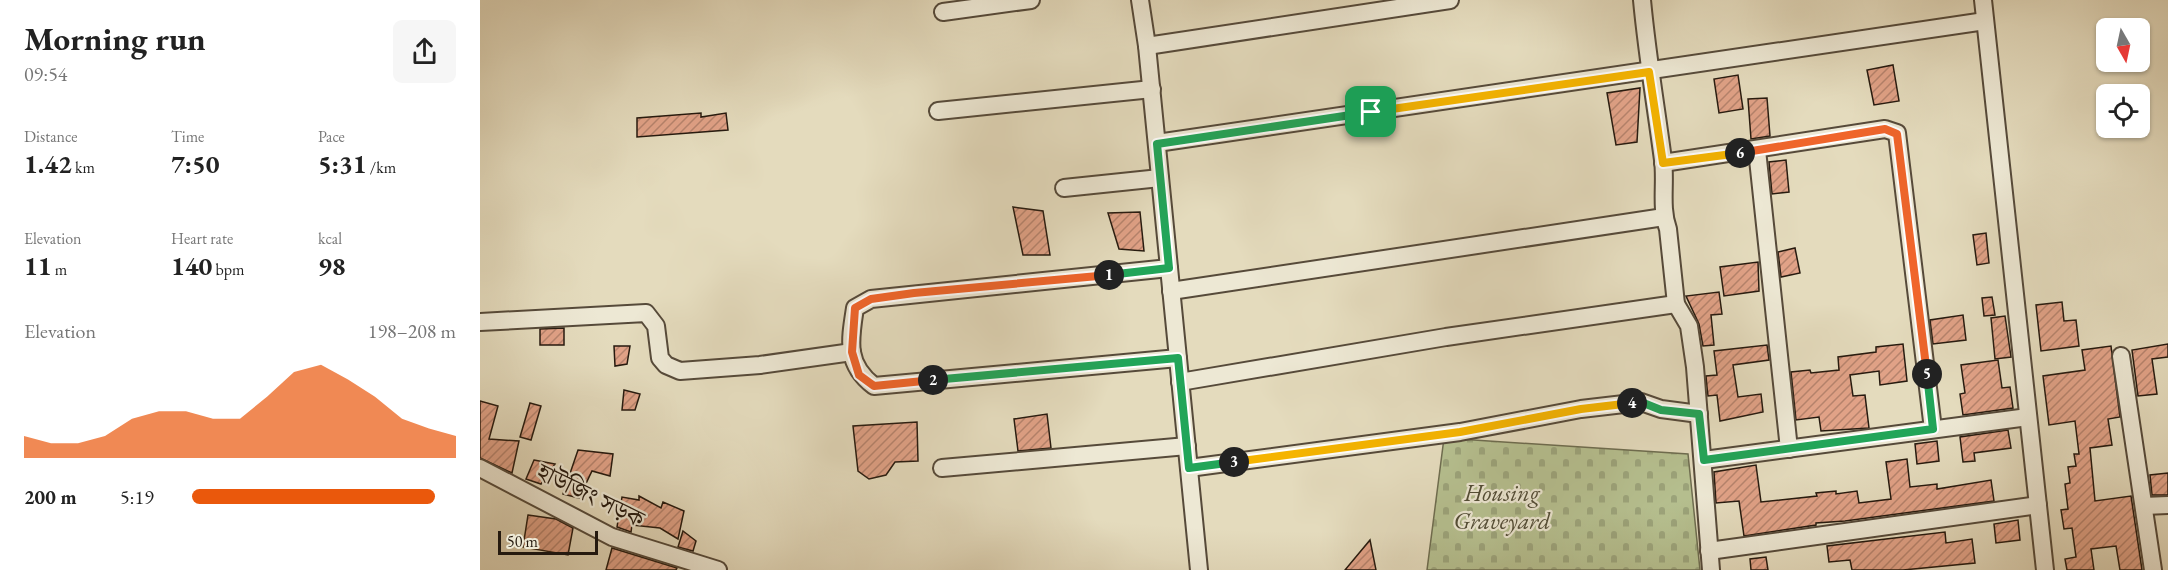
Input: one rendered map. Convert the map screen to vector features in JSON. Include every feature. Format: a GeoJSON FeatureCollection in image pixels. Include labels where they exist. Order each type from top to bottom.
{"type":"FeatureCollection","features":[{"type":"Feature","properties":{"kind":"street"},"geometry":{"type":"LineString","coordinates":[[942,12],[1030,0]]}},
{"type":"Feature","properties":{"kind":"street"},"geometry":{"type":"LineString","coordinates":[[1140,0],[1152,89],[1199,570]]}},
{"type":"Feature","properties":{"kind":"street"},"geometry":{"type":"LineString","coordinates":[[1147,46],[1450,0]]}},
{"type":"Feature","properties":{"kind":"street"},"geometry":{"type":"LineString","coordinates":[[1641,0],[1663,163],[1664,217],[1668,229],[1676,304],[1689,326],[1704,460],[1711,570]]}},
{"type":"Feature","properties":{"kind":"street"},"geometry":{"type":"LineString","coordinates":[[1983,0],[2045,570]]}},
{"type":"Feature","properties":{"kind":"street"},"geometry":{"type":"LineString","coordinates":[[1157,144],[1985,21]]}},
{"type":"Feature","properties":{"kind":"street"},"geometry":{"type":"LineString","coordinates":[[938,111],[1152,89]]}},
{"type":"Feature","properties":{"kind":"street"},"geometry":{"type":"LineString","coordinates":[[1663,163],[1885,129],[1897,134],[1933,429]]}},
{"type":"Feature","properties":{"kind":"street"},"geometry":{"type":"LineString","coordinates":[[1757,150],[1789,449]]}},
{"type":"Feature","properties":{"kind":"street"},"geometry":{"type":"LineString","coordinates":[[1064,188],[1160,178]]}},
{"type":"Feature","properties":{"kind":"street"},"geometry":{"type":"LineString","coordinates":[[1172,291],[1664,217]]}},
{"type":"Feature","properties":{"kind":"street"},"geometry":{"type":"LineString","coordinates":[[1169,268],[871,299],[855,308],[852,352],[859,375],[874,386],[1178,358]]}},
{"type":"Feature","properties":{"kind":"street"},"geometry":{"type":"LineString","coordinates":[[1180,382],[1446,337],[1676,304]]}},
{"type":"Feature","properties":{"kind":"street"},"geometry":{"type":"LineString","coordinates":[[480,322],[646,313],[656,326],[660,358],[666,365],[680,371],[760,364],[852,352]]}},
{"type":"Feature","properties":{"kind":"street"},"geometry":{"type":"LineString","coordinates":[[2121,356],[2153,570]]}},
{"type":"Feature","properties":{"kind":"street"},"geometry":{"type":"LineString","coordinates":[[1189,468],[1460,432],[1581,409],[1641,402],[1661,410],[1699,414]]}},
{"type":"Feature","properties":{"kind":"street"},"geometry":{"type":"LineString","coordinates":[[1704,460],[2028,417]]}},
{"type":"Feature","properties":{"kind":"street"},"geometry":{"type":"LineString","coordinates":[[942,468],[1187,446]]}},
{"type":"Feature","properties":{"kind":"street","name":"হাউজিং সড়ক"},"geometry":{"type":"LineString","coordinates":[[480,468],[612,537],[718,570]]}},
{"type":"Feature","properties":{"kind":"street"},"geometry":{"type":"LineString","coordinates":[[1708,551],[2038,505]]}},
{"type":"Feature","properties":{"kind":"street"},"geometry":{"type":"LineString","coordinates":[[2144,506],[2168,505]]}},
{"type":"Feature","properties":{"kind":"green space","name":"Housing Graveyard"},"geometry":{"type":"Polygon","coordinates":[[[1444,438],[1688,454],[1700,570],[1427,570],[1444,438]]]}},
{"type":"Feature","properties":{"kind":"building"},"geometry":{"type":"Polygon","coordinates":[[[1893,65],[1899,101],[1874,105],[1867,70],[1893,65]]]}},
{"type":"Feature","properties":{"kind":"building"},"geometry":{"type":"Polygon","coordinates":[[[1738,75],[1743,109],[1719,113],[1714,79],[1738,75]]]}},
{"type":"Feature","properties":{"kind":"building"},"geometry":{"type":"Polygon","coordinates":[[[1640,88],[1637,142],[1616,145],[1607,93],[1640,88]]]}},
{"type":"Feature","properties":{"kind":"building"},"geometry":{"type":"Polygon","coordinates":[[[1767,98],[1770,136],[1751,139],[1748,99],[1767,98]]]}},
{"type":"Feature","properties":{"kind":"building"},"geometry":{"type":"Polygon","coordinates":[[[701,113],[701,117],[726,113],[728,130],[637,137],[637,118],[701,113]]]}},
{"type":"Feature","properties":{"kind":"building"},"geometry":{"type":"Polygon","coordinates":[[[1786,160],[1789,192],[1772,194],[1769,162],[1786,160]]]}},
{"type":"Feature","properties":{"kind":"building"},"geometry":{"type":"Polygon","coordinates":[[[1013,207],[1043,211],[1050,255],[1023,255],[1013,207]]]}},
{"type":"Feature","properties":{"kind":"building"},"geometry":{"type":"Polygon","coordinates":[[[1140,212],[1144,251],[1119,249],[1108,213],[1140,212]]]}},
{"type":"Feature","properties":{"kind":"building"},"geometry":{"type":"Polygon","coordinates":[[[1986,233],[1989,263],[1977,265],[1973,235],[1986,233]]]}},
{"type":"Feature","properties":{"kind":"building"},"geometry":{"type":"Polygon","coordinates":[[[1795,248],[1800,273],[1781,277],[1778,252],[1795,248]]]}},
{"type":"Feature","properties":{"kind":"building"},"geometry":{"type":"Polygon","coordinates":[[[1758,262],[1759,291],[1724,296],[1720,267],[1758,262]]]}},
{"type":"Feature","properties":{"kind":"building"},"geometry":{"type":"Polygon","coordinates":[[[1719,292],[1722,314],[1711,315],[1714,345],[1703,346],[1699,324],[1686,296],[1719,292]]]}},
{"type":"Feature","properties":{"kind":"building"},"geometry":{"type":"Polygon","coordinates":[[[1992,297],[1995,315],[1984,316],[1982,298],[1992,297]]]}},
{"type":"Feature","properties":{"kind":"building"},"geometry":{"type":"Polygon","coordinates":[[[2062,302],[2064,321],[2076,320],[2079,346],[2041,351],[2036,305],[2062,302]]]}},
{"type":"Feature","properties":{"kind":"building"},"geometry":{"type":"Polygon","coordinates":[[[1963,315],[1966,340],[1933,344],[1930,320],[1963,315]]]}},
{"type":"Feature","properties":{"kind":"building"},"geometry":{"type":"Polygon","coordinates":[[[2005,316],[2011,357],[1995,359],[1991,318],[2005,316]]]}},
{"type":"Feature","properties":{"kind":"building"},"geometry":{"type":"Polygon","coordinates":[[[564,328],[564,345],[540,345],[540,329],[564,328]]]}},
{"type":"Feature","properties":{"kind":"building"},"geometry":{"type":"Polygon","coordinates":[[[1903,344],[1907,381],[1880,385],[1879,371],[1850,375],[1853,396],[1865,395],[1869,428],[1821,431],[1819,417],[1796,420],[1791,372],[1810,370],[1811,373],[1839,370],[1838,357],[1876,352],[1876,347],[1903,344]]]}},
{"type":"Feature","properties":{"kind":"building"},"geometry":{"type":"Polygon","coordinates":[[[2168,344],[2168,357],[2152,359],[2157,394],[2138,396],[2132,350],[2168,344]]]}},
{"type":"Feature","properties":{"kind":"building"},"geometry":{"type":"Polygon","coordinates":[[[1767,345],[1769,360],[1733,365],[1738,397],[1761,394],[1763,412],[1720,421],[1717,395],[1708,396],[1706,376],[1717,375],[1714,351],[1767,345]]]}},
{"type":"Feature","properties":{"kind":"building"},"geometry":{"type":"Polygon","coordinates":[[[614,346],[630,346],[627,364],[615,366],[614,346]]]}},
{"type":"Feature","properties":{"kind":"building"},"geometry":{"type":"Polygon","coordinates":[[[2111,346],[2120,417],[2108,419],[2112,445],[2090,448],[2095,501],[2131,496],[2142,570],[2120,570],[2116,546],[2091,549],[2094,570],[2067,570],[2065,559],[2076,557],[2072,528],[2064,529],[2061,510],[2068,509],[2065,484],[2070,483],[2068,467],[2076,466],[2074,454],[2079,454],[2075,421],[2049,425],[2043,376],[2085,370],[2082,350],[2111,346]]]}},
{"type":"Feature","properties":{"kind":"building"},"geometry":{"type":"Polygon","coordinates":[[[1998,360],[2002,388],[2010,387],[2013,408],[1963,415],[1960,394],[1965,393],[1961,365],[1998,360]]]}},
{"type":"Feature","properties":{"kind":"building"},"geometry":{"type":"Polygon","coordinates":[[[624,390],[640,394],[635,410],[622,410],[624,390]]]}},
{"type":"Feature","properties":{"kind":"building"},"geometry":{"type":"Polygon","coordinates":[[[480,401],[498,406],[489,439],[519,441],[512,473],[480,458],[480,401]]]}},
{"type":"Feature","properties":{"kind":"building"},"geometry":{"type":"Polygon","coordinates":[[[530,403],[541,406],[531,440],[520,437],[530,403]]]}},
{"type":"Feature","properties":{"kind":"building"},"geometry":{"type":"Polygon","coordinates":[[[1047,414],[1051,448],[1018,451],[1014,419],[1047,414]]]}},
{"type":"Feature","properties":{"kind":"building"},"geometry":{"type":"Polygon","coordinates":[[[917,422],[918,461],[895,462],[886,475],[869,479],[858,471],[853,426],[917,422]]]}},
{"type":"Feature","properties":{"kind":"building"},"geometry":{"type":"Polygon","coordinates":[[[2008,430],[2011,448],[1974,453],[1975,461],[1963,462],[1960,437],[2008,430]]]}},
{"type":"Feature","properties":{"kind":"building"},"geometry":{"type":"Polygon","coordinates":[[[1937,441],[1939,461],[1917,464],[1915,444],[1937,441]]]}},
{"type":"Feature","properties":{"kind":"building"},"geometry":{"type":"Polygon","coordinates":[[[578,450],[613,454],[610,476],[592,471],[579,498],[563,494],[578,450]]]}},
{"type":"Feature","properties":{"kind":"building"},"geometry":{"type":"Polygon","coordinates":[[[1907,459],[1910,487],[1937,484],[1937,489],[1991,480],[1994,501],[1816,523],[1816,525],[1744,536],[1739,501],[1716,503],[1714,472],[1756,465],[1761,502],[1817,496],[1816,493],[1836,491],[1836,494],[1857,491],[1859,503],[1891,499],[1886,462],[1907,459]]]}},
{"type":"Feature","properties":{"kind":"building"},"geometry":{"type":"Polygon","coordinates":[[[534,460],[555,464],[541,484],[526,479],[534,460]]]}},
{"type":"Feature","properties":{"kind":"building"},"geometry":{"type":"Polygon","coordinates":[[[2168,473],[2168,495],[2152,495],[2150,475],[2168,473]]]}},
{"type":"Feature","properties":{"kind":"building"},"geometry":{"type":"Polygon","coordinates":[[[639,496],[661,508],[663,502],[684,511],[678,539],[660,528],[632,525],[631,532],[617,527],[622,497],[639,500],[639,496]]]}},
{"type":"Feature","properties":{"kind":"building"},"geometry":{"type":"Polygon","coordinates":[[[528,515],[556,519],[573,528],[568,555],[523,547],[528,515]]]}},
{"type":"Feature","properties":{"kind":"building"},"geometry":{"type":"Polygon","coordinates":[[[2018,520],[2020,540],[1996,543],[1994,524],[2018,520]]]}},
{"type":"Feature","properties":{"kind":"building"},"geometry":{"type":"Polygon","coordinates":[[[683,531],[696,541],[693,551],[678,547],[683,531]]]}},
{"type":"Feature","properties":{"kind":"building"},"geometry":{"type":"Polygon","coordinates":[[[1945,532],[1946,543],[1972,539],[1975,563],[1903,570],[1852,570],[1850,560],[1829,562],[1827,546],[1945,532]]]}},
{"type":"Feature","properties":{"kind":"building"},"geometry":{"type":"Polygon","coordinates":[[[1370,540],[1376,570],[1345,570],[1370,540]]]}},
{"type":"Feature","properties":{"kind":"building"},"geometry":{"type":"Polygon","coordinates":[[[612,548],[677,568],[676,570],[606,570],[612,548]]]}},
{"type":"Feature","properties":{"kind":"building"},"geometry":{"type":"Polygon","coordinates":[[[1766,557],[1768,570],[1751,570],[1750,559],[1766,557]]]}},
{"type":"Feature","properties":{"kind":"route"},"geometry":{"type":"LineString","coordinates":[[1649,72],[1663,163],[1885,129],[1892,130],[1900,141],[1933,429],[1704,460],[1699,414],[1661,410],[1641,402],[1581,409],[1460,432],[1189,468],[1178,358],[874,386],[859,375],[852,352],[855,308],[871,299],[1169,268],[1157,144],[1371,112],[1649,72]]}}]}
